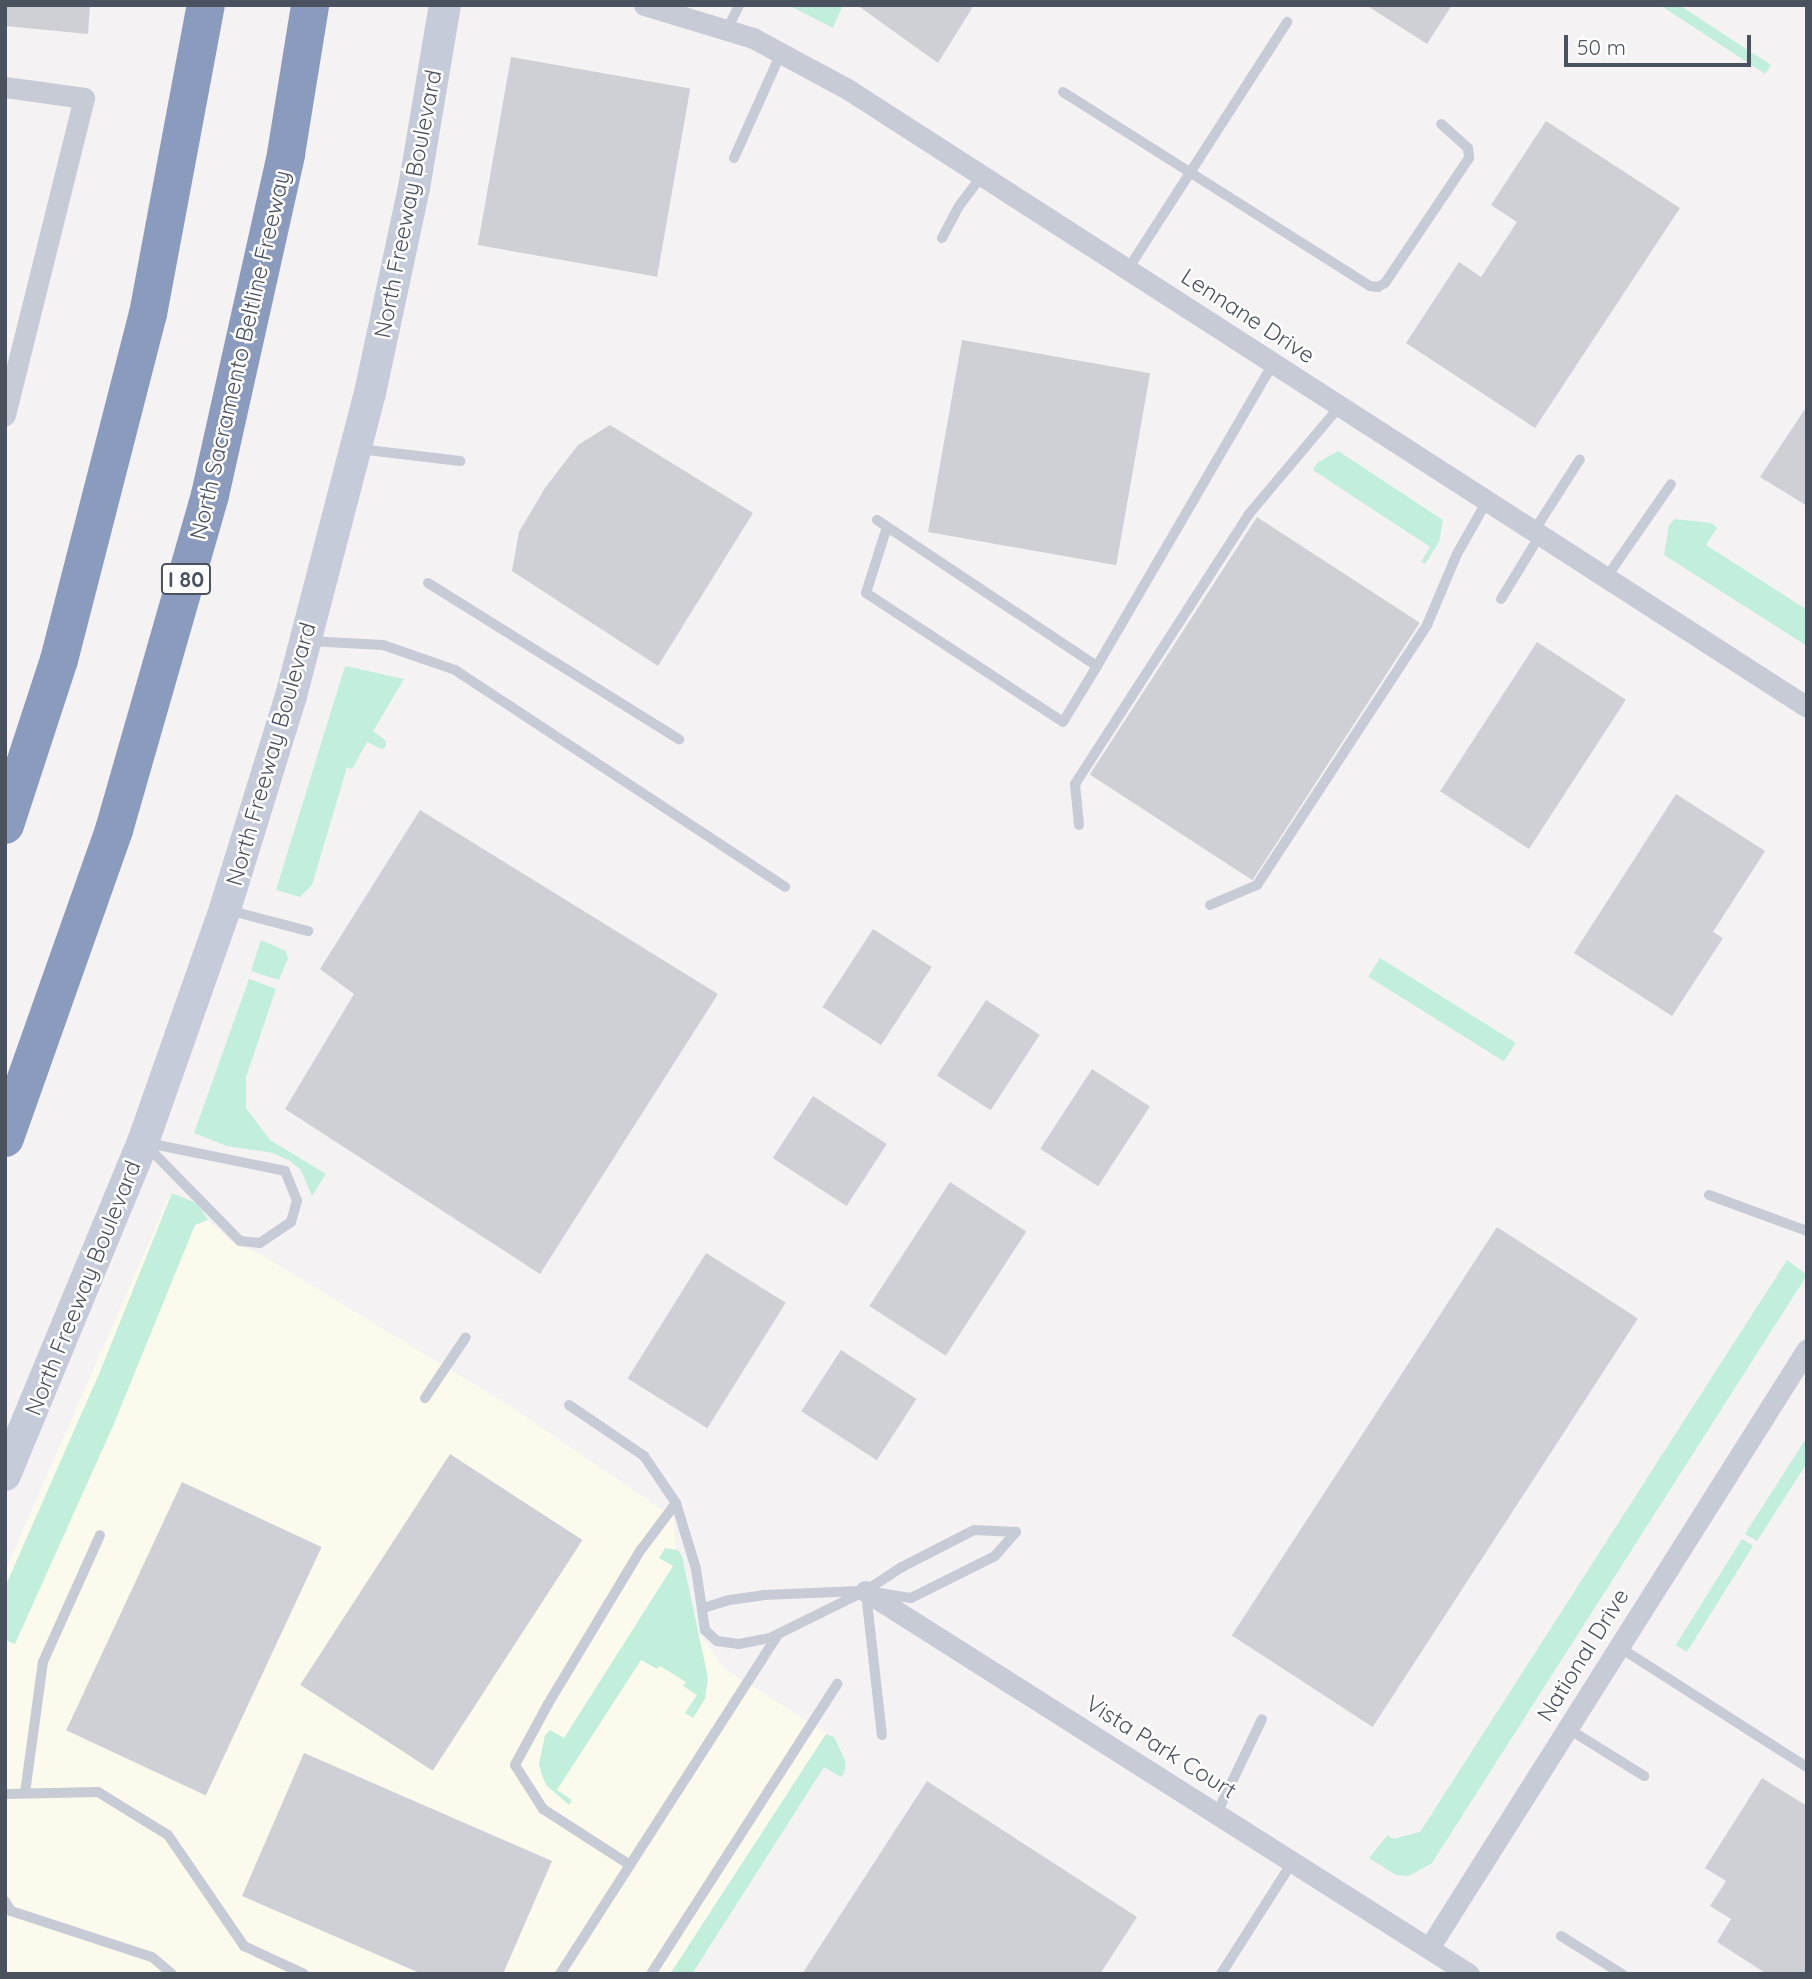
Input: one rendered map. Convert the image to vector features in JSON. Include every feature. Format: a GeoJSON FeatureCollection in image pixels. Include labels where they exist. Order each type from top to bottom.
{"type":"FeatureCollection","features":[{"type":"Feature","properties":{"kind":"highway"},"geometry":{"type":"LineString","coordinates":[[5,825],[59,660],[148,314],[206,5]]}},
{"type":"Feature","properties":{"kind":"highway","name":"North Sacramento Beltline Freeway"},"geometry":{"type":"LineString","coordinates":[[5,1138],[114,830],[211,495],[286,154],[310,5]]}},
{"type":"Feature","properties":{"kind":"street","name":"North Freeway Boulevard"},"geometry":{"type":"LineString","coordinates":[[5,1475],[143,1142],[225,909],[305,641],[356,449],[414,188],[445,5]]}},
{"type":"Feature","properties":{"kind":"street","name":"Lennane Drive"},"geometry":{"type":"LineString","coordinates":[[644,5],[753,38],[849,90],[1806,704]]}},
{"type":"Feature","properties":{"kind":"street"},"geometry":{"type":"LineString","coordinates":[[5,87],[83,99],[5,415]]}},
{"type":"Feature","properties":{"kind":"street","name":"National Drive"},"geometry":{"type":"LineString","coordinates":[[1429,1948],[1807,1349]]}},
{"type":"Feature","properties":{"kind":"street","name":"Vista Park Court"},"geometry":{"type":"LineString","coordinates":[[865,1591],[1429,1948]]}},
{"type":"Feature","properties":{"kind":"street"},"geometry":{"type":"LineString","coordinates":[[1429,1948],[1469,1974]]}},
{"type":"Feature","properties":{"kind":"lane"},"geometry":{"type":"LineString","coordinates":[[727,30],[739,5]]}},
{"type":"Feature","properties":{"kind":"lane"},"geometry":{"type":"LineString","coordinates":[[1128,269],[1287,22]]}},
{"type":"Feature","properties":{"kind":"lane"},"geometry":{"type":"LineString","coordinates":[[734,158],[781,53]]}},
{"type":"Feature","properties":{"kind":"lane"},"geometry":{"type":"LineString","coordinates":[[1063,92],[1370,286],[1378,287],[1385,283],[1469,158],[1468,148],[1441,124]]}},
{"type":"Feature","properties":{"kind":"lane"},"geometry":{"type":"LineString","coordinates":[[942,238],[959,205],[982,176]]}},
{"type":"Feature","properties":{"kind":"lane"},"geometry":{"type":"LineString","coordinates":[[1097,666],[882,524],[866,593],[1063,722],[1097,666],[1273,363]]}},
{"type":"Feature","properties":{"kind":"lane"},"geometry":{"type":"LineString","coordinates":[[1079,825],[1075,784],[1249,514],[1340,406]]}},
{"type":"Feature","properties":{"kind":"lane"},"geometry":{"type":"LineString","coordinates":[[356,449],[460,461]]}},
{"type":"Feature","properties":{"kind":"lane"},"geometry":{"type":"LineString","coordinates":[[1501,599],[1580,459]]}},
{"type":"Feature","properties":{"kind":"lane"},"geometry":{"type":"LineString","coordinates":[[1606,578],[1671,484]]}},
{"type":"Feature","properties":{"kind":"lane"},"geometry":{"type":"LineString","coordinates":[[1210,905],[1257,885],[1427,625],[1457,554],[1487,501]]}},
{"type":"Feature","properties":{"kind":"lane"},"geometry":{"type":"LineString","coordinates":[[428,583],[679,739]]}},
{"type":"Feature","properties":{"kind":"lane"},"geometry":{"type":"LineString","coordinates":[[305,641],[383,645],[455,670],[785,887]]}},
{"type":"Feature","properties":{"kind":"lane"},"geometry":{"type":"LineString","coordinates":[[225,909],[307,931]]}},
{"type":"Feature","properties":{"kind":"lane"},"geometry":{"type":"LineString","coordinates":[[143,1142],[285,1171],[297,1201],[291,1222],[260,1243],[240,1241],[143,1142]]}},
{"type":"Feature","properties":{"kind":"lane"},"geometry":{"type":"LineString","coordinates":[[1709,1195],[1807,1231]]}},
{"type":"Feature","properties":{"kind":"lane"},"geometry":{"type":"LineString","coordinates":[[425,1398],[466,1337]]}},
{"type":"Feature","properties":{"kind":"lane"},"geometry":{"type":"LineString","coordinates":[[569,1405],[644,1456],[676,1503],[696,1569],[705,1630],[717,1641],[739,1644],[769,1638],[865,1591],[902,1567],[974,1530],[1016,1532],[995,1556],[911,1598],[865,1591],[764,1595],[729,1600],[703,1608]]}},
{"type":"Feature","properties":{"kind":"lane"},"geometry":{"type":"LineString","coordinates":[[630,1865],[543,1809],[515,1765],[548,1704],[640,1551],[676,1503]]}},
{"type":"Feature","properties":{"kind":"lane"},"geometry":{"type":"LineString","coordinates":[[25,1793],[43,1662],[100,1535]]}},
{"type":"Feature","properties":{"kind":"lane"},"geometry":{"type":"LineString","coordinates":[[865,1591],[882,1735]]}},
{"type":"Feature","properties":{"kind":"lane"},"geometry":{"type":"LineString","coordinates":[[560,1974],[780,1633]]}},
{"type":"Feature","properties":{"kind":"lane"},"geometry":{"type":"LineString","coordinates":[[1619,1647],[1807,1768]]}},
{"type":"Feature","properties":{"kind":"lane"},"geometry":{"type":"LineString","coordinates":[[651,1974],[837,1684]]}},
{"type":"Feature","properties":{"kind":"lane"},"geometry":{"type":"LineString","coordinates":[[1217,1814],[1262,1719]]}},
{"type":"Feature","properties":{"kind":"lane"},"geometry":{"type":"LineString","coordinates":[[1567,1728],[1644,1776]]}},
{"type":"Feature","properties":{"kind":"lane"},"geometry":{"type":"LineString","coordinates":[[5,1794],[98,1792],[168,1835],[244,1946],[304,1974]]}},
{"type":"Feature","properties":{"kind":"lane"},"geometry":{"type":"LineString","coordinates":[[1221,1974],[1293,1861]]}},
{"type":"Feature","properties":{"kind":"lane"},"geometry":{"type":"LineString","coordinates":[[5,1901],[11,1911],[152,1957],[172,1974]]}},
{"type":"Feature","properties":{"kind":"lane"},"geometry":{"type":"LineString","coordinates":[[1562,1936],[1622,1974]]}},
{"type":"Feature","properties":{"kind":"shaded area"},"geometry":{"type":"Polygon","coordinates":[[[172,1190],[231,1241],[262,1255],[510,1406],[673,1517],[683,1611],[725,1669],[833,1737],[681,1974],[5,1974],[5,1571],[172,1190]]]}},
{"type":"Feature","properties":{"kind":"green space"},"geometry":{"type":"Polygon","coordinates":[[[788,5],[843,5],[833,28],[788,5]]]}},
{"type":"Feature","properties":{"kind":"green space"},"geometry":{"type":"Polygon","coordinates":[[[1660,5],[1679,5],[1771,65],[1765,74],[1660,5]]]}},
{"type":"Feature","properties":{"kind":"green space"},"geometry":{"type":"Polygon","coordinates":[[[1338,451],[1443,520],[1439,542],[1425,564],[1421,562],[1430,547],[1313,470],[1317,463],[1338,451]]]}},
{"type":"Feature","properties":{"kind":"green space"},"geometry":{"type":"Polygon","coordinates":[[[1675,519],[1711,523],[1717,528],[1706,545],[1807,610],[1807,646],[1664,555],[1669,525],[1675,519]]]}},
{"type":"Feature","properties":{"kind":"green space"},"geometry":{"type":"Polygon","coordinates":[[[345,666],[404,679],[373,731],[386,741],[386,746],[382,749],[367,742],[352,769],[347,767],[312,885],[300,897],[276,890],[345,666]]]}},
{"type":"Feature","properties":{"kind":"green space"},"geometry":{"type":"Polygon","coordinates":[[[261,940],[286,951],[288,958],[279,980],[251,971],[261,940]]]}},
{"type":"Feature","properties":{"kind":"green space"},"geometry":{"type":"Polygon","coordinates":[[[1380,958],[1516,1043],[1504,1061],[1368,977],[1380,958]]]}},
{"type":"Feature","properties":{"kind":"green space"},"geometry":{"type":"Polygon","coordinates":[[[249,979],[276,989],[246,1077],[246,1108],[270,1140],[326,1174],[312,1196],[301,1170],[290,1161],[273,1153],[227,1146],[194,1133],[249,979]]]}},
{"type":"Feature","properties":{"kind":"green space"},"geometry":{"type":"Polygon","coordinates":[[[172,1193],[198,1204],[208,1220],[195,1225],[113,1426],[15,1644],[5,1640],[5,1587],[99,1374],[172,1193]]]}},
{"type":"Feature","properties":{"kind":"green space"},"geometry":{"type":"Polygon","coordinates":[[[1787,1260],[1807,1275],[1432,1863],[1409,1876],[1396,1875],[1369,1858],[1388,1835],[1393,1839],[1420,1832],[1787,1260]]]}},
{"type":"Feature","properties":{"kind":"green space"},"geometry":{"type":"Polygon","coordinates":[[[1807,1437],[1807,1463],[1757,1541],[1745,1534],[1807,1437]]]}},
{"type":"Feature","properties":{"kind":"green space"},"geometry":{"type":"Polygon","coordinates":[[[1742,1539],[1753,1546],[1687,1652],[1676,1645],[1742,1539]]]}},
{"type":"Feature","properties":{"kind":"green space"},"geometry":{"type":"Polygon","coordinates":[[[665,1548],[678,1550],[682,1556],[708,1678],[705,1699],[693,1718],[685,1713],[697,1695],[683,1686],[686,1682],[660,1666],[657,1669],[641,1660],[557,1790],[572,1800],[569,1805],[546,1785],[542,1775],[539,1764],[545,1735],[550,1730],[564,1738],[673,1566],[659,1558],[665,1548]]]}},
{"type":"Feature","properties":{"kind":"green space"},"geometry":{"type":"Polygon","coordinates":[[[826,1734],[834,1737],[846,1762],[844,1773],[841,1777],[824,1767],[692,1974],[670,1974],[826,1734]]]}},
{"type":"Feature","properties":{"kind":"building"},"geometry":{"type":"Polygon","coordinates":[[[5,5],[90,5],[88,34],[5,26],[5,5]]]}},
{"type":"Feature","properties":{"kind":"building"},"geometry":{"type":"Polygon","coordinates":[[[857,5],[974,5],[938,63],[857,5]]]}},
{"type":"Feature","properties":{"kind":"building"},"geometry":{"type":"Polygon","coordinates":[[[1366,5],[1452,5],[1427,44],[1366,5]]]}},
{"type":"Feature","properties":{"kind":"building"},"geometry":{"type":"Polygon","coordinates":[[[511,57],[690,89],[657,277],[478,245],[511,57]]]}},
{"type":"Feature","properties":{"kind":"building"},"geometry":{"type":"Polygon","coordinates":[[[1546,121],[1680,208],[1535,428],[1406,343],[1459,262],[1481,277],[1517,222],[1491,205],[1546,121]]]}},
{"type":"Feature","properties":{"kind":"building"},"geometry":{"type":"Polygon","coordinates":[[[962,340],[1150,373],[1116,565],[928,532],[962,340]]]}},
{"type":"Feature","properties":{"kind":"building"},"geometry":{"type":"Polygon","coordinates":[[[1807,406],[1807,506],[1760,477],[1807,406]]]}},
{"type":"Feature","properties":{"kind":"building"},"geometry":{"type":"Polygon","coordinates":[[[610,425],[753,513],[658,666],[512,571],[519,532],[545,488],[578,445],[610,425]]]}},
{"type":"Feature","properties":{"kind":"building"},"geometry":{"type":"Polygon","coordinates":[[[1257,517],[1420,623],[1252,880],[1090,774],[1257,517]]]}},
{"type":"Feature","properties":{"kind":"building"},"geometry":{"type":"Polygon","coordinates":[[[1537,642],[1626,700],[1529,849],[1440,791],[1537,642]]]}},
{"type":"Feature","properties":{"kind":"building"},"geometry":{"type":"Polygon","coordinates":[[[1676,794],[1765,851],[1713,932],[1723,938],[1672,1016],[1574,953],[1676,794]]]}},
{"type":"Feature","properties":{"kind":"building"},"geometry":{"type":"Polygon","coordinates":[[[420,810],[718,994],[540,1274],[285,1109],[354,994],[320,969],[420,810]]]}},
{"type":"Feature","properties":{"kind":"building"},"geometry":{"type":"Polygon","coordinates":[[[873,929],[932,967],[881,1045],[822,1007],[873,929]]]}},
{"type":"Feature","properties":{"kind":"building"},"geometry":{"type":"Polygon","coordinates":[[[986,1000],[1040,1035],[991,1110],[937,1075],[986,1000]]]}},
{"type":"Feature","properties":{"kind":"building"},"geometry":{"type":"Polygon","coordinates":[[[1092,1069],[1150,1107],[1098,1186],[1040,1149],[1092,1069]]]}},
{"type":"Feature","properties":{"kind":"building"},"geometry":{"type":"Polygon","coordinates":[[[813,1096],[887,1144],[846,1206],[773,1158],[813,1096]]]}},
{"type":"Feature","properties":{"kind":"building"},"geometry":{"type":"Polygon","coordinates":[[[950,1182],[1026,1232],[946,1356],[869,1306],[950,1182]]]}},
{"type":"Feature","properties":{"kind":"building"},"geometry":{"type":"Polygon","coordinates":[[[1497,1227],[1638,1318],[1373,1727],[1232,1635],[1497,1227]]]}},
{"type":"Feature","properties":{"kind":"building"},"geometry":{"type":"Polygon","coordinates":[[[706,1253],[786,1303],[707,1428],[628,1379],[706,1253]]]}},
{"type":"Feature","properties":{"kind":"building"},"geometry":{"type":"Polygon","coordinates":[[[841,1350],[916,1399],[877,1460],[801,1411],[841,1350]]]}},
{"type":"Feature","properties":{"kind":"building"},"geometry":{"type":"Polygon","coordinates":[[[450,1454],[583,1540],[433,1771],[300,1685],[450,1454]]]}},
{"type":"Feature","properties":{"kind":"building"},"geometry":{"type":"Polygon","coordinates":[[[182,1482],[322,1547],[206,1795],[66,1730],[182,1482]]]}},
{"type":"Feature","properties":{"kind":"building"},"geometry":{"type":"Polygon","coordinates":[[[304,1753],[552,1861],[503,1974],[422,1974],[242,1896],[304,1753]]]}},
{"type":"Feature","properties":{"kind":"building"},"geometry":{"type":"Polygon","coordinates":[[[1762,1778],[1807,1806],[1807,1974],[1767,1974],[1717,1942],[1731,1919],[1710,1906],[1726,1881],[1705,1868],[1762,1778]]]}},
{"type":"Feature","properties":{"kind":"building"},"geometry":{"type":"Polygon","coordinates":[[[927,1781],[1137,1917],[1100,1974],[802,1974],[927,1781]]]}}]}
